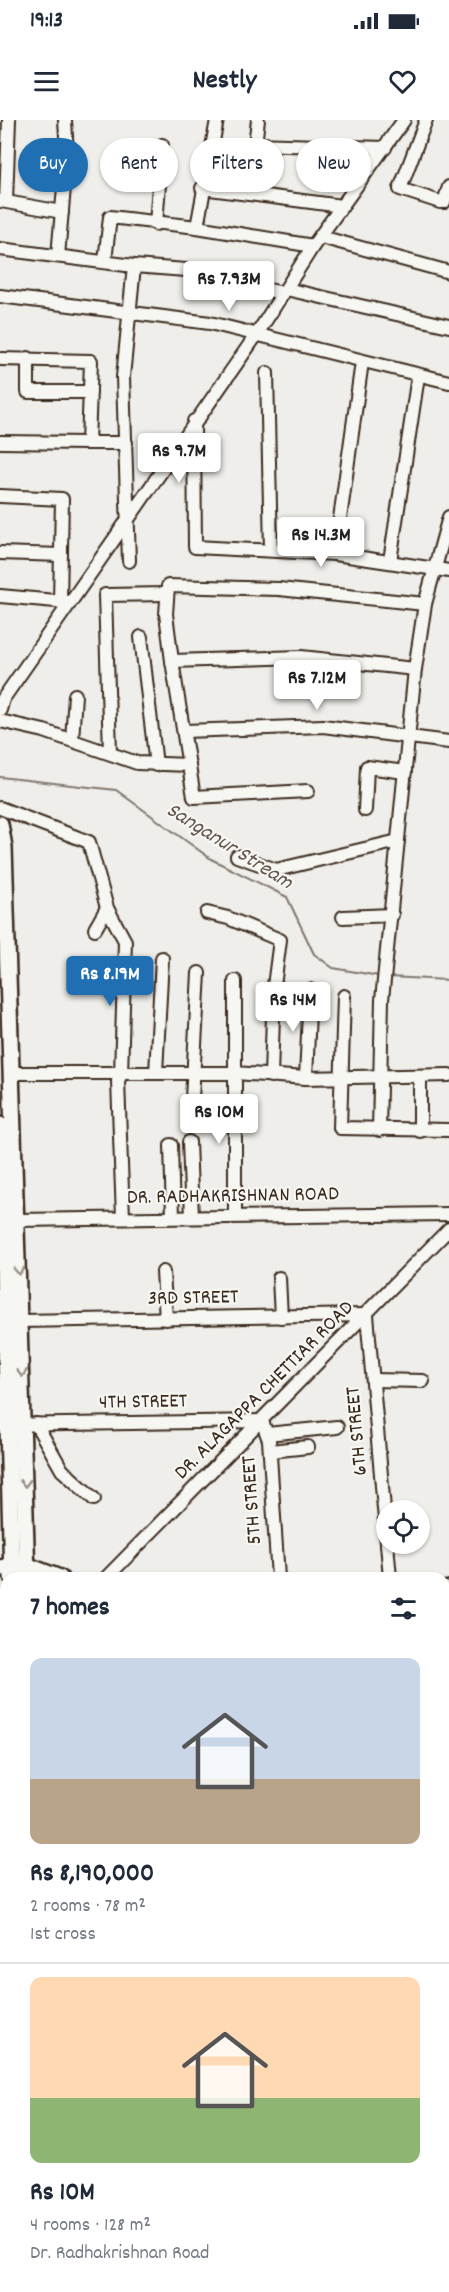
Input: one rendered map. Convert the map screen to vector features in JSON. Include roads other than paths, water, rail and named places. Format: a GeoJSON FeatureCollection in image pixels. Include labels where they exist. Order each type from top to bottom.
{"type":"FeatureCollection","features":[{"type":"Feature","properties":{"kind":"main road"},"geometry":{"type":"LineString","coordinates":[[0,824],[6,1045],[13,1073],[7,1220],[9,1322],[17,1425],[15,1572]]}},
{"type":"Feature","properties":{"kind":"main road"},"geometry":{"type":"LineString","coordinates":[[0,1125],[7,1220]]}},
{"type":"Feature","properties":{"kind":"street"},"geometry":{"type":"LineString","coordinates":[[9,120],[3,201],[62,212]]}},
{"type":"Feature","properties":{"kind":"street"},"geometry":{"type":"LineString","coordinates":[[58,256],[67,153],[65,120]]}},
{"type":"Feature","properties":{"kind":"street"},"geometry":{"type":"LineString","coordinates":[[213,138],[217,120]]}},
{"type":"Feature","properties":{"kind":"street"},"geometry":{"type":"LineString","coordinates":[[256,138],[258,120]]}},
{"type":"Feature","properties":{"kind":"street"},"geometry":{"type":"LineString","coordinates":[[0,710],[3,699],[64,602],[126,520],[257,334],[342,206],[404,120]]}},
{"type":"Feature","properties":{"kind":"street"},"geometry":{"type":"LineString","coordinates":[[426,120],[400,189],[444,202],[449,187]]}},
{"type":"Feature","properties":{"kind":"street"},"geometry":{"type":"LineString","coordinates":[[284,145],[385,148]]}},
{"type":"Feature","properties":{"kind":"street"},"geometry":{"type":"LineString","coordinates":[[156,224],[158,192]]}},
{"type":"Feature","properties":{"kind":"street"},"geometry":{"type":"LineString","coordinates":[[197,227],[201,192]]}},
{"type":"Feature","properties":{"kind":"street"},"geometry":{"type":"LineString","coordinates":[[233,192],[342,206]]}},
{"type":"Feature","properties":{"kind":"street"},"geometry":{"type":"LineString","coordinates":[[105,261],[110,217],[317,242],[449,272]]}},
{"type":"Feature","properties":{"kind":"street"},"geometry":{"type":"LineString","coordinates":[[0,249],[134,266],[186,270],[208,274],[220,280],[285,291],[449,326]]}},
{"type":"Feature","properties":{"kind":"street"},"geometry":{"type":"LineString","coordinates":[[129,561],[123,377],[134,266]]}},
{"type":"Feature","properties":{"kind":"street"},"geometry":{"type":"LineString","coordinates":[[0,296],[210,323],[449,382]]}},
{"type":"Feature","properties":{"kind":"street"},"geometry":{"type":"LineString","coordinates":[[28,358],[28,392],[90,392]]}},
{"type":"Feature","properties":{"kind":"street"},"geometry":{"type":"LineString","coordinates":[[0,359],[91,361],[88,443]]}},
{"type":"Feature","properties":{"kind":"street"},"geometry":{"type":"LineString","coordinates":[[335,554],[363,362]]}},
{"type":"Feature","properties":{"kind":"street"},"geometry":{"type":"LineString","coordinates":[[267,373],[271,550]]}},
{"type":"Feature","properties":{"kind":"street"},"geometry":{"type":"LineString","coordinates":[[390,561],[418,376]]}},
{"type":"Feature","properties":{"kind":"street"},"geometry":{"type":"LineString","coordinates":[[194,421],[195,547],[335,554],[449,571]]}},
{"type":"Feature","properties":{"kind":"street"},"geometry":{"type":"LineString","coordinates":[[0,442],[126,443]]}},
{"type":"Feature","properties":{"kind":"street"},"geometry":{"type":"LineString","coordinates":[[0,496],[62,499],[61,555],[64,602]]}},
{"type":"Feature","properties":{"kind":"street"},"geometry":{"type":"LineString","coordinates":[[379,1130],[383,991],[415,669],[425,604],[449,517]]}},
{"type":"Feature","properties":{"kind":"street"},"geometry":{"type":"LineString","coordinates":[[0,554],[61,555]]}},
{"type":"Feature","properties":{"kind":"street"},"geometry":{"type":"LineString","coordinates":[[308,791],[195,797],[172,661],[166,614],[168,586],[279,589],[425,604]]}},
{"type":"Feature","properties":{"kind":"street"},"geometry":{"type":"LineString","coordinates":[[110,752],[105,595],[167,594]]}},
{"type":"Feature","properties":{"kind":"street"},"geometry":{"type":"LineString","coordinates":[[0,596],[64,602]]}},
{"type":"Feature","properties":{"kind":"street"},"geometry":{"type":"LineString","coordinates":[[141,637],[156,765]]}},
{"type":"Feature","properties":{"kind":"street"},"geometry":{"type":"LineString","coordinates":[[172,661],[301,657],[415,669]]}},
{"type":"Feature","properties":{"kind":"street"},"geometry":{"type":"LineString","coordinates":[[72,740],[75,695]]}},
{"type":"Feature","properties":{"kind":"street"},"geometry":{"type":"LineString","coordinates":[[0,721],[72,740],[137,763],[189,765]]}},
{"type":"Feature","properties":{"kind":"street"},"geometry":{"type":"LineString","coordinates":[[184,731],[322,726],[449,742]]}},
{"type":"Feature","properties":{"kind":"street"},"geometry":{"type":"LineString","coordinates":[[365,810],[367,767],[405,772]]}},
{"type":"Feature","properties":{"kind":"street"},"geometry":{"type":"LineString","coordinates":[[0,808],[89,842],[107,908],[125,941],[121,1074],[118,1081],[123,1218]]}},
{"type":"Feature","properties":{"kind":"street"},"geometry":{"type":"LineString","coordinates":[[237,856],[276,870],[398,840]]}},
{"type":"Feature","properties":{"kind":"street"},"geometry":{"type":"LineString","coordinates":[[95,928],[107,908]]}},
{"type":"Feature","properties":{"kind":"street"},"geometry":{"type":"LineString","coordinates":[[207,913],[228,918],[280,940],[274,986],[271,1076]]}},
{"type":"Feature","properties":{"kind":"street"},"geometry":{"type":"LineString","coordinates":[[343,917],[392,915]]}},
{"type":"Feature","properties":{"kind":"street"},"geometry":{"type":"LineString","coordinates":[[156,1073],[162,958]]}},
{"type":"Feature","properties":{"kind":"street"},"geometry":{"type":"LineString","coordinates":[[191,1117],[199,973]]}},
{"type":"Feature","properties":{"kind":"street"},"geometry":{"type":"LineString","coordinates":[[235,981],[233,1074],[235,1216]]}},
{"type":"Feature","properties":{"kind":"street"},"geometry":{"type":"LineString","coordinates":[[306,1077],[310,990]]}},
{"type":"Feature","properties":{"kind":"street"},"geometry":{"type":"LineString","coordinates":[[345,996],[340,1128],[449,1130]]}},
{"type":"Feature","properties":{"kind":"street"},"geometry":{"type":"LineString","coordinates":[[13,1073],[233,1074],[306,1077],[449,1075]]}},
{"type":"Feature","properties":{"kind":"street"},"geometry":{"type":"LineString","coordinates":[[420,1076],[420,1131]]}},
{"type":"Feature","properties":{"kind":"street"},"geometry":{"type":"LineString","coordinates":[[189,1142],[192,1217]]}},
{"type":"Feature","properties":{"kind":"street"},"geometry":{"type":"LineString","coordinates":[[171,1145],[173,1217]]}},
{"type":"Feature","properties":{"kind":"street","name":"DR. RADHAKRISHNAN ROAD"},"geometry":{"type":"LineString","coordinates":[[7,1220],[449,1214]]}},
{"type":"Feature","properties":{"kind":"street","name":"DR. ALAGAPPA CHETTIAR ROAD"},"geometry":{"type":"LineString","coordinates":[[112,1572],[449,1229]]}},
{"type":"Feature","properties":{"kind":"street"},"geometry":{"type":"LineString","coordinates":[[163,1272],[166,1319]]}},
{"type":"Feature","properties":{"kind":"street"},"geometry":{"type":"LineString","coordinates":[[279,1278],[281,1317]]}},
{"type":"Feature","properties":{"kind":"street","name":"3RD STREET"},"geometry":{"type":"LineString","coordinates":[[9,1322],[367,1315]]}},
{"type":"Feature","properties":{"kind":"street","name":"6TH STREET"},"geometry":{"type":"LineString","coordinates":[[367,1315],[383,1500]]}},
{"type":"Feature","properties":{"kind":"street"},"geometry":{"type":"LineString","coordinates":[[373,1380],[423,1381]]}},
{"type":"Feature","properties":{"kind":"street","name":"4TH STREET"},"geometry":{"type":"LineString","coordinates":[[17,1425],[262,1421]]}},
{"type":"Feature","properties":{"kind":"street","name":"5TH STREET"},"geometry":{"type":"LineString","coordinates":[[262,1421],[270,1451],[278,1572]]}},
{"type":"Feature","properties":{"kind":"street"},"geometry":{"type":"LineString","coordinates":[[17,1425],[94,1499]]}},
{"type":"Feature","properties":{"kind":"street"},"geometry":{"type":"LineString","coordinates":[[267,1434],[337,1427]]}},
{"type":"Feature","properties":{"kind":"street"},"geometry":{"type":"LineString","coordinates":[[270,1451],[308,1448]]}},
{"type":"Feature","properties":{"kind":"street","name":"6TH STREET"},"geometry":{"type":"LineString","coordinates":[[388,1554],[389,1572]]}},
{"type":"Feature","properties":{"kind":"waterway","name":"Sanganur Stream"},"geometry":{"type":"LineString","coordinates":[[0,777],[116,790],[211,859],[287,897],[314,954],[333,968],[379,976]]}},
{"type":"Feature","properties":{"kind":"waterway","name":"Sanganur Stream"},"geometry":{"type":"LineString","coordinates":[[388,977],[449,980]]}}]}
